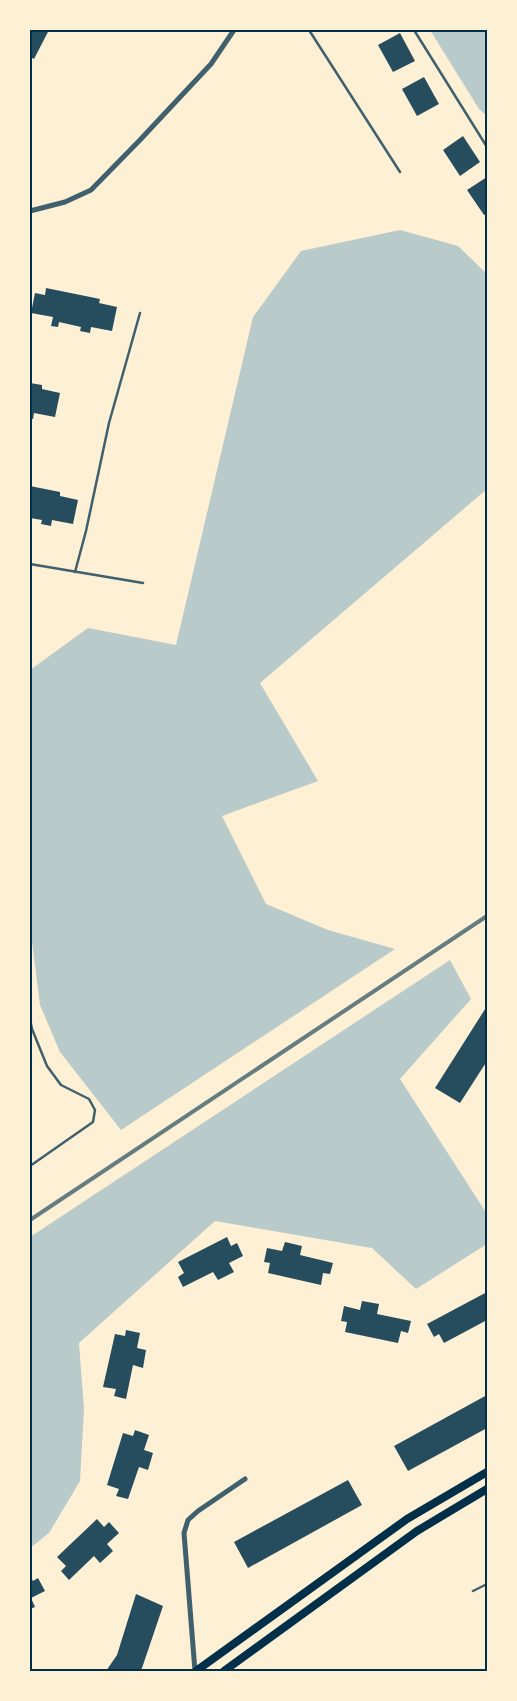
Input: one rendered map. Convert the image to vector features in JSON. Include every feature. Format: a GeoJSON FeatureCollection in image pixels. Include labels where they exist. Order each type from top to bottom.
{"type":"FeatureCollection","features":[{"type":"Feature","properties":{"kind":"main road"},"geometry":{"type":"LineString","coordinates":[[195,1671],[407,1519],[487,1472]]}},
{"type":"Feature","properties":{"kind":"main road"},"geometry":{"type":"LineString","coordinates":[[224,1671],[417,1531],[487,1490]]}},
{"type":"Feature","properties":{"kind":"street"},"geometry":{"type":"LineString","coordinates":[[30,211],[65,202],[91,190],[211,64],[234,30]]}},
{"type":"Feature","properties":{"kind":"street"},"geometry":{"type":"LineString","coordinates":[[195,1671],[184,1533],[188,1520],[198,1511],[245,1479]]}},
{"type":"Feature","properties":{"kind":"lane"},"geometry":{"type":"LineString","coordinates":[[309,30],[400,172]]}},
{"type":"Feature","properties":{"kind":"lane"},"geometry":{"type":"LineString","coordinates":[[414,30],[487,147]]}},
{"type":"Feature","properties":{"kind":"lane"},"geometry":{"type":"LineString","coordinates":[[75,572],[86,531],[109,423],[140,313]]}},
{"type":"Feature","properties":{"kind":"lane"},"geometry":{"type":"LineString","coordinates":[[30,564],[143,583]]}},
{"type":"Feature","properties":{"kind":"lane"},"geometry":{"type":"LineString","coordinates":[[30,1019],[32,1029],[47,1066],[61,1085],[89,1099],[95,1110],[93,1122],[30,1166]]}},
{"type":"Feature","properties":{"kind":"lane"},"geometry":{"type":"LineString","coordinates":[[473,1591],[487,1584]]}},
{"type":"Feature","properties":{"kind":"shaded area"},"geometry":{"type":"Polygon","coordinates":[[[430,30],[487,30],[487,116],[479,109],[430,30]]]}},
{"type":"Feature","properties":{"kind":"shaded area"},"geometry":{"type":"Polygon","coordinates":[[[400,230],[458,246],[487,274],[487,489],[260,683],[318,781],[222,816],[266,904],[328,930],[395,949],[121,1130],[60,1052],[40,1005],[31,934],[30,670],[88,628],[176,645],[253,317],[301,251],[400,230]]]}},
{"type":"Feature","properties":{"kind":"shaded area"},"geometry":{"type":"Polygon","coordinates":[[[450,960],[471,999],[400,1079],[487,1214],[487,1244],[416,1289],[372,1248],[215,1221],[79,1343],[84,1409],[80,1481],[49,1533],[30,1548],[30,1237],[450,960]]]}},
{"type":"Feature","properties":{"kind":"building"},"geometry":{"type":"Polygon","coordinates":[[[30,30],[49,30],[34,59],[30,57],[30,30]]]}},
{"type":"Feature","properties":{"kind":"building"},"geometry":{"type":"Polygon","coordinates":[[[400,33],[415,61],[393,72],[378,45],[400,33]]]}},
{"type":"Feature","properties":{"kind":"building"},"geometry":{"type":"Polygon","coordinates":[[[424,77],[439,104],[417,116],[402,89],[424,77]]]}},
{"type":"Feature","properties":{"kind":"building"},"geometry":{"type":"Polygon","coordinates":[[[463,136],[480,162],[460,176],[443,150],[463,136]]]}},
{"type":"Feature","properties":{"kind":"building"},"geometry":{"type":"Polygon","coordinates":[[[487,177],[487,214],[484,215],[467,190],[487,177]]]}},
{"type":"Feature","properties":{"kind":"building"},"geometry":{"type":"Polygon","coordinates":[[[46,288],[100,299],[99,303],[117,307],[112,331],[91,327],[90,333],[80,331],[81,327],[59,322],[58,327],[51,326],[53,317],[31,313],[35,293],[45,295],[46,288]]]}},
{"type":"Feature","properties":{"kind":"building"},"geometry":{"type":"Polygon","coordinates":[[[30,383],[42,385],[42,389],[60,393],[55,417],[34,413],[33,419],[30,419],[30,383]]]}},
{"type":"Feature","properties":{"kind":"building"},"geometry":{"type":"Polygon","coordinates":[[[30,486],[60,492],[60,496],[78,500],[73,524],[52,520],[51,526],[41,524],[42,520],[30,518],[30,486]]]}},
{"type":"Feature","properties":{"kind":"building"},"geometry":{"type":"Polygon","coordinates":[[[487,1006],[487,1061],[460,1103],[435,1088],[487,1006]]]}},
{"type":"Feature","properties":{"kind":"building"},"geometry":{"type":"Polygon","coordinates":[[[227,1237],[231,1246],[237,1243],[243,1256],[229,1263],[234,1272],[218,1280],[213,1272],[183,1287],[178,1277],[184,1273],[178,1262],[227,1237]]]}},
{"type":"Feature","properties":{"kind":"building"},"geometry":{"type":"Polygon","coordinates":[[[285,1242],[302,1246],[300,1255],[333,1263],[330,1274],[323,1273],[321,1285],[268,1273],[270,1263],[264,1262],[267,1248],[282,1251],[285,1242]]]}},
{"type":"Feature","properties":{"kind":"building"},"geometry":{"type":"Polygon","coordinates":[[[487,1292],[487,1320],[444,1343],[439,1334],[434,1337],[427,1324],[487,1292]]]}},
{"type":"Feature","properties":{"kind":"building"},"geometry":{"type":"Polygon","coordinates":[[[362,1301],[379,1304],[377,1314],[411,1321],[408,1333],[401,1331],[398,1343],[345,1332],[347,1322],[341,1321],[344,1306],[360,1310],[362,1301]]]}},
{"type":"Feature","properties":{"kind":"building"},"geometry":{"type":"Polygon","coordinates":[[[126,1330],[140,1333],[137,1348],[146,1350],[143,1368],[133,1365],[126,1399],[114,1396],[116,1389],[103,1387],[115,1334],[125,1336],[126,1330]]]}},
{"type":"Feature","properties":{"kind":"building"},"geometry":{"type":"Polygon","coordinates":[[[487,1395],[487,1428],[408,1471],[394,1446],[487,1395]]]}},
{"type":"Feature","properties":{"kind":"building"},"geometry":{"type":"Polygon","coordinates":[[[135,1430],[149,1435],[144,1450],[153,1453],[148,1470],[139,1467],[128,1499],[116,1496],[119,1489],[107,1485],[123,1433],[133,1436],[135,1430]]]}},
{"type":"Feature","properties":{"kind":"building"},"geometry":{"type":"Polygon","coordinates":[[[348,1480],[362,1505],[248,1568],[234,1542],[348,1480]]]}},
{"type":"Feature","properties":{"kind":"building"},"geometry":{"type":"Polygon","coordinates":[[[97,1519],[104,1527],[109,1522],[119,1533],[107,1544],[113,1551],[100,1563],[94,1556],[69,1580],[61,1571],[66,1566],[57,1557],[97,1519]]]}},
{"type":"Feature","properties":{"kind":"building"},"geometry":{"type":"Polygon","coordinates":[[[30,1576],[33,1581],[38,1578],[45,1591],[31,1598],[35,1607],[30,1609],[30,1576]]]}},
{"type":"Feature","properties":{"kind":"building"},"geometry":{"type":"Polygon","coordinates":[[[136,1594],[163,1606],[142,1668],[140,1671],[106,1671],[117,1655],[136,1594]]]}},
{"type":"Feature","properties":{"kind":"railway"},"geometry":{"type":"LineString","coordinates":[[30,1220],[487,916]]}}]}
